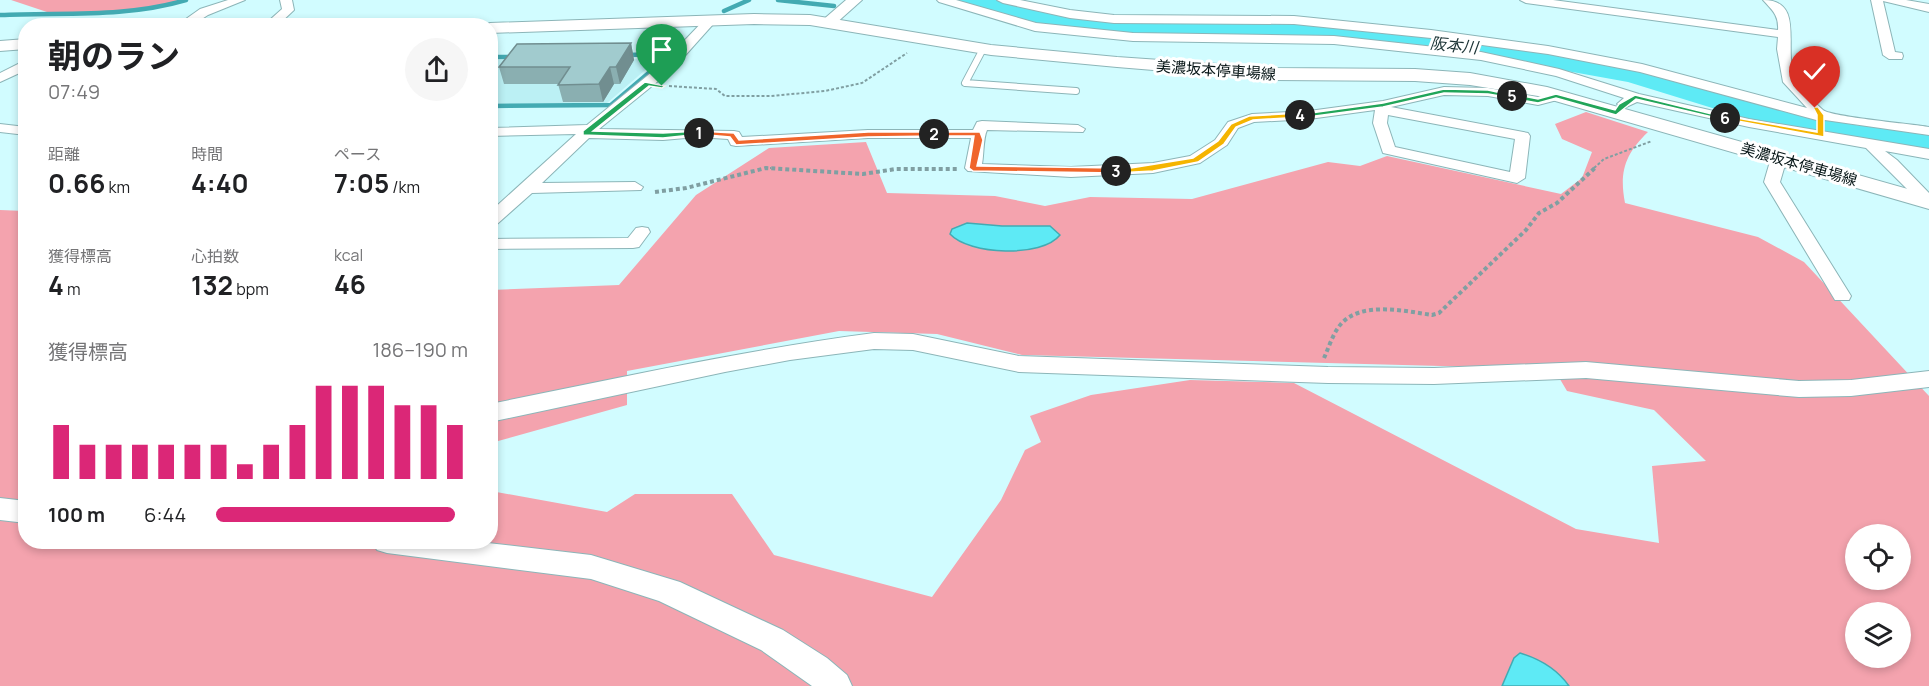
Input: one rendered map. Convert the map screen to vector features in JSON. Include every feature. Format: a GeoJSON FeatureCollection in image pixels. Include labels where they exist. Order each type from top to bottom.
{"type":"FeatureCollection","features":[{"type":"Feature","properties":{"kind":"main road","name":"美濃坂本停車場線"},"geometry":{"type":"LineString","coordinates":[[498,28],[775,19],[828,22],[983,49],[1232,72],[1415,75],[1470,79],[1556,96],[1923,200]]}},
{"type":"Feature","properties":{"kind":"main road"},"geometry":{"type":"LineString","coordinates":[[0,46],[18,45]]}},
{"type":"Feature","properties":{"kind":"street"},"geometry":{"type":"LineString","coordinates":[[195,18],[204,12],[239,0]]}},
{"type":"Feature","properties":{"kind":"street"},"geometry":{"type":"LineString","coordinates":[[278,18],[288,10],[286,0]]}},
{"type":"Feature","properties":{"kind":"street"},"geometry":{"type":"LineString","coordinates":[[828,22],[855,0]]}},
{"type":"Feature","properties":{"kind":"street"},"geometry":{"type":"LineString","coordinates":[[943,0],[1035,27],[1133,37],[1334,40],[1481,56],[1549,70],[1635,97],[1749,123],[1929,131]]}},
{"type":"Feature","properties":{"kind":"street"},"geometry":{"type":"LineString","coordinates":[[1003,0],[1070,14],[1114,19],[1294,20],[1470,39],[1630,65],[1765,103],[1871,144],[1929,154]]}},
{"type":"Feature","properties":{"kind":"street"},"geometry":{"type":"LineString","coordinates":[[1526,0],[1783,34]]}},
{"type":"Feature","properties":{"kind":"street"},"geometry":{"type":"LineString","coordinates":[[1769,0],[1778,7],[1785,21],[1783,34],[1790,82],[1821,125]]}},
{"type":"Feature","properties":{"kind":"street"},"geometry":{"type":"LineString","coordinates":[[1877,0],[1889,55],[1897,56]]}},
{"type":"Feature","properties":{"kind":"street"},"geometry":{"type":"LineString","coordinates":[[1888,0],[1929,8]]}},
{"type":"Feature","properties":{"kind":"street"},"geometry":{"type":"LineString","coordinates":[[498,213],[589,131],[647,84],[701,34],[710,21]]}},
{"type":"Feature","properties":{"kind":"street"},"geometry":{"type":"LineString","coordinates":[[0,78],[18,68]]}},
{"type":"Feature","properties":{"kind":"street"},"geometry":{"type":"LineString","coordinates":[[1078,129],[982,125],[978,134],[979,140],[973,168],[1071,172],[1153,168],[1195,160],[1222,142],[1225,134],[1233,125],[1252,118],[1383,107],[1444,91],[1488,92],[1538,101],[1556,96]]}},
{"type":"Feature","properties":{"kind":"street"},"geometry":{"type":"LineString","coordinates":[[1616,113],[1621,106],[1635,97]]}},
{"type":"Feature","properties":{"kind":"street"},"geometry":{"type":"LineString","coordinates":[[1383,107],[1523,136],[1517,178],[1388,150],[1380,123],[1383,107]]}},
{"type":"Feature","properties":{"kind":"street"},"geometry":{"type":"LineString","coordinates":[[0,128],[18,130]]}},
{"type":"Feature","properties":{"kind":"street"},"geometry":{"type":"LineString","coordinates":[[498,132],[589,131],[663,135],[697,133],[734,135],[736,142],[868,134],[978,134]]}},
{"type":"Feature","properties":{"kind":"street"},"geometry":{"type":"LineString","coordinates":[[0,141],[18,132]]}},
{"type":"Feature","properties":{"kind":"street"},"geometry":{"type":"LineString","coordinates":[[1871,144],[1878,153],[1893,163],[1923,200]]}},
{"type":"Feature","properties":{"kind":"street"},"geometry":{"type":"LineString","coordinates":[[1779,158],[1772,182],[1842,296]]}},
{"type":"Feature","properties":{"kind":"street"},"geometry":{"type":"LineString","coordinates":[[528,188],[634,187]]}},
{"type":"Feature","properties":{"kind":"street"},"geometry":{"type":"LineString","coordinates":[[498,244],[633,243],[642,232]]}},
{"type":"Feature","properties":{"kind":"street"},"geometry":{"type":"LineString","coordinates":[[498,411],[725,364],[790,352],[874,341],[913,342],[1019,364],[1328,375],[1434,376],[1586,370],[1799,390],[1851,388],[1929,379]]}},
{"type":"Feature","properties":{"kind":"street"},"geometry":{"type":"LineString","coordinates":[[0,509],[18,511]]}},
{"type":"Feature","properties":{"kind":"street"},"geometry":{"type":"LineString","coordinates":[[444,549],[591,567],[669,591],[772,640],[815,668],[835,686]]}},
{"type":"Feature","properties":{"kind":"lane"},"geometry":{"type":"LineString","coordinates":[[983,49],[964,83],[1076,91]]}},
{"type":"Feature","properties":{"kind":"path"},"geometry":{"type":"LineString","coordinates":[[647,84],[716,89],[725,96],[771,96],[825,91],[862,83],[926,39]]}},
{"type":"Feature","properties":{"kind":"path"},"geometry":{"type":"LineString","coordinates":[[1328,375],[1323,361],[1341,323],[1348,317],[1386,309],[1432,315],[1439,313],[1473,283],[1526,230],[1539,213],[1557,203],[1604,159],[1647,143],[1662,134],[1665,128]]}},
{"type":"Feature","properties":{"kind":"path"},"geometry":{"type":"LineString","coordinates":[[655,192],[686,188],[766,168],[863,174],[896,170],[973,168]]}},
{"type":"Feature","properties":{"kind":"shaded area"},"geometry":{"type":"Polygon","coordinates":[[[11,0],[181,0],[150,9],[110,12],[47,12],[11,0]]]}},
{"type":"Feature","properties":{"kind":"shaded area"},"geometry":{"type":"Polygon","coordinates":[[[658,59],[607,103],[498,104],[498,60],[658,59]]]}},
{"type":"Feature","properties":{"kind":"shaded area"},"geometry":{"type":"Polygon","coordinates":[[[1586,112],[1648,132],[1634,148],[1626,164],[1623,182],[1625,203],[1758,237],[1804,262],[1929,396],[1929,686],[0,686],[0,210],[18,211],[18,549],[498,549],[498,492],[607,512],[635,494],[732,494],[774,555],[932,597],[1001,500],[1025,450],[1041,442],[1030,416],[1091,395],[1190,380],[1294,383],[1576,529],[1659,543],[1652,466],[1706,461],[1654,410],[1567,391],[1554,369],[1022,355],[937,334],[839,331],[627,371],[627,405],[498,441],[498,290],[619,285],[696,195],[769,148],[866,142],[887,193],[995,196],[1045,206],[1090,197],[1192,199],[1328,162],[1360,166],[1387,156],[1561,194],[1582,178],[1592,152],[1562,139],[1555,124],[1586,112]]]}},
{"type":"Feature","properties":{"kind":"water"},"geometry":{"type":"Polygon","coordinates":[[[967,223],[1050,226],[1060,235],[1038,248],[988,250],[959,241],[950,234],[952,229],[967,223]]]}},
{"type":"Feature","properties":{"kind":"water"},"geometry":{"type":"Polygon","coordinates":[[[1520,653],[1548,665],[1569,686],[1502,686],[1514,658],[1520,653]]]}},
{"type":"Feature","properties":{"kind":"building"},"geometry":{"type":"Polygon","coordinates":[[[631,43],[616,67],[610,67],[599,84],[558,85],[570,67],[499,67],[517,44],[631,43]]]}},
{"type":"Feature","properties":{"kind":"waterway"},"geometry":{"type":"LineString","coordinates":[[0,15],[117,12],[140,10],[186,0]]}},
{"type":"Feature","properties":{"kind":"waterway"},"geometry":{"type":"LineString","coordinates":[[724,11],[749,0]]}},
{"type":"Feature","properties":{"kind":"waterway"},"geometry":{"type":"LineString","coordinates":[[778,0],[834,6]]}},
{"type":"Feature","properties":{"kind":"waterway","name":"阪本川"},"geometry":{"type":"LineString","coordinates":[[971,0],[1017,13],[1111,28],[1302,30],[1484,48],[1632,75],[1758,113],[1855,134],[1929,141]]}},
{"type":"Feature","properties":{"kind":"waterway"},"geometry":{"type":"LineString","coordinates":[[498,106],[611,105],[671,54],[625,55]]}},
{"type":"Feature","properties":{"kind":"waterway"},"geometry":{"type":"LineString","coordinates":[[498,57],[515,57]]}},
{"type":"Feature","properties":{"kind":"route"},"geometry":{"type":"LineString","coordinates":[[662,86],[647,84],[586,133],[734,135],[736,142],[868,134],[978,134],[979,140],[973,168],[1071,172],[1115,171],[1177,164],[1195,160],[1212,150],[1222,142],[1225,134],[1233,125],[1252,118],[1309,115],[1383,105],[1444,91],[1488,92],[1538,101],[1553,99],[1556,96],[1616,113],[1629,99],[1635,97],[1749,123],[1821,135],[1820,115],[1815,108]]}}]}
